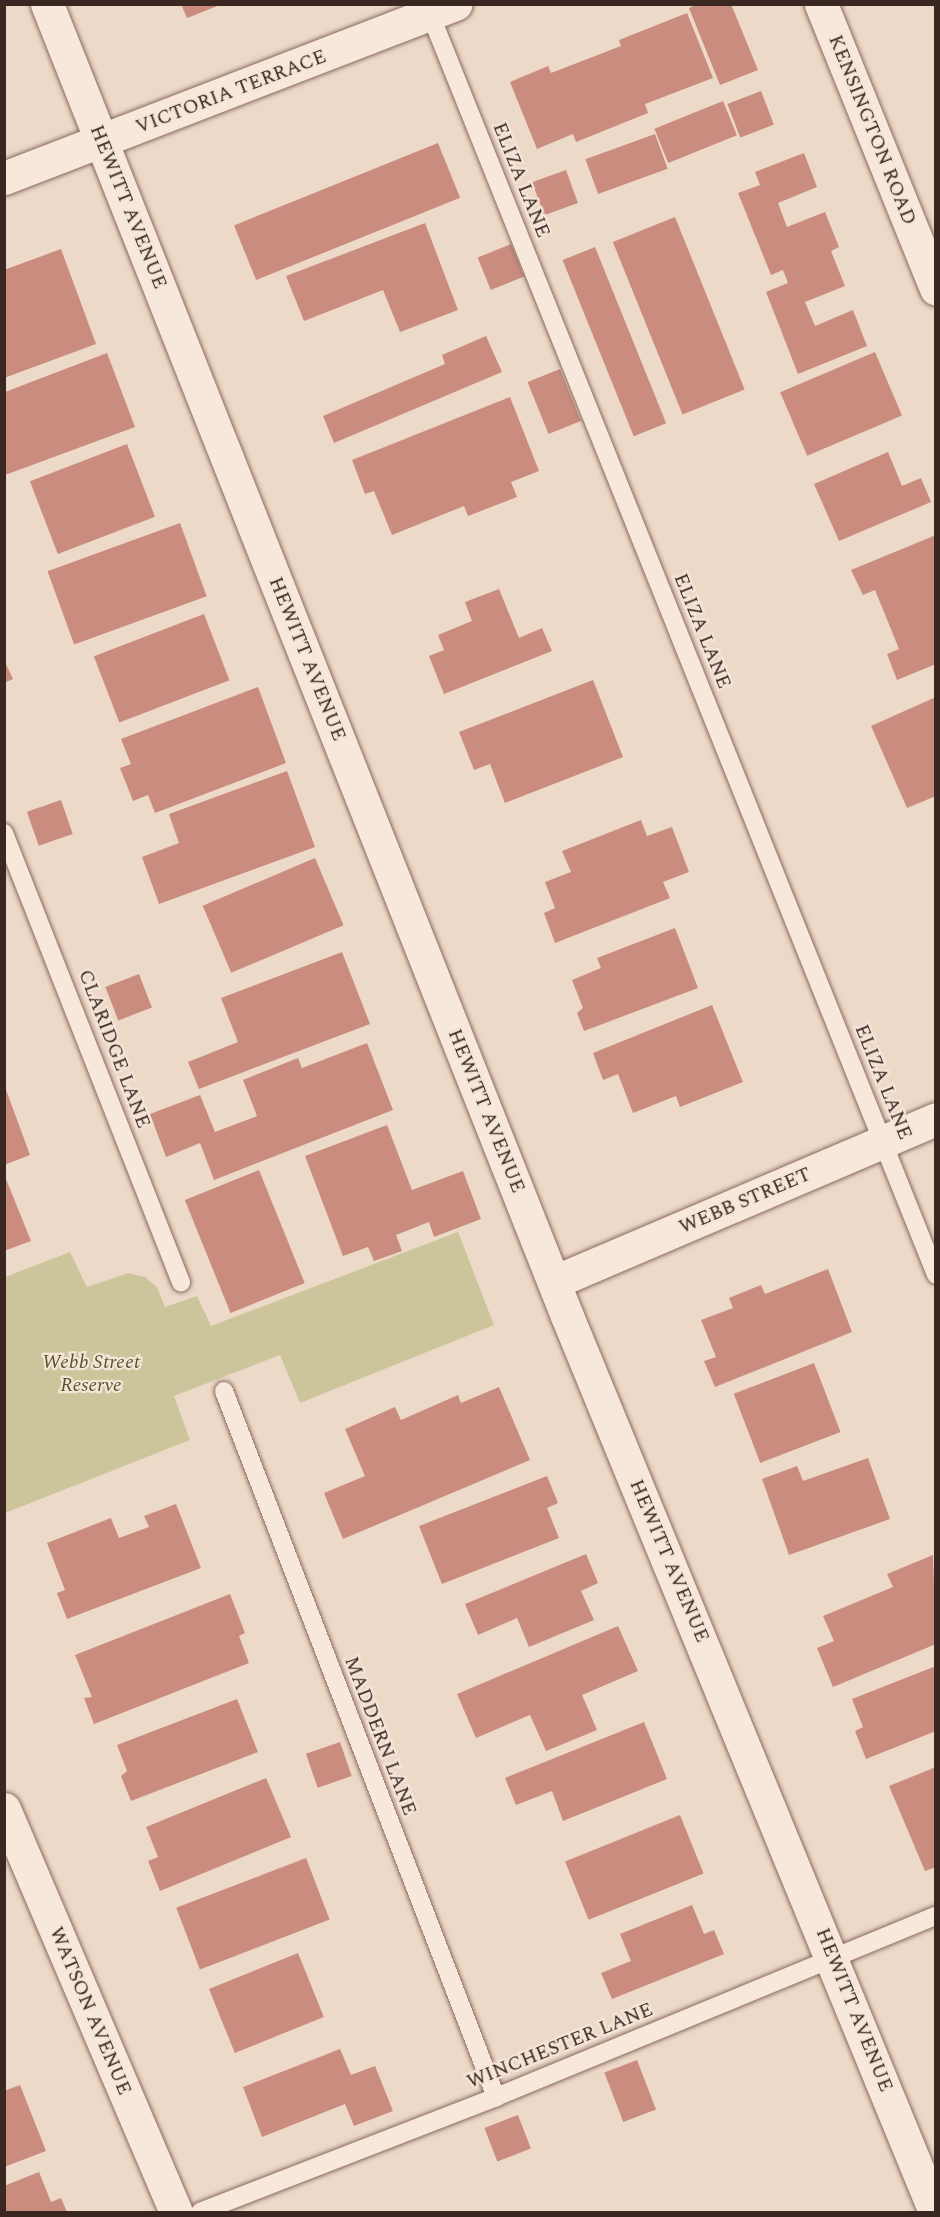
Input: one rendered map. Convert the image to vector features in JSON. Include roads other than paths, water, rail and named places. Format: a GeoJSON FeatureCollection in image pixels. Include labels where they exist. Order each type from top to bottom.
{"type":"FeatureCollection","features":[{"type":"Feature","properties":{"kind":"street","name":"HEWITT AVENUE"},"geometry":{"type":"LineString","coordinates":[[48,4],[554,1282],[833,1957],[935,2212]]}},
{"type":"Feature","properties":{"kind":"street","name":"KENSINGTON ROAD"},"geometry":{"type":"LineString","coordinates":[[821,4],[936,289]]}},
{"type":"Feature","properties":{"kind":"street","name":"VICTORIA TERRACE"},"geometry":{"type":"LineString","coordinates":[[4,178],[438,8]]}},
{"type":"Feature","properties":{"kind":"street","name":"WEBB STREET"},"geometry":{"type":"LineString","coordinates":[[554,1282],[936,1119]]}},
{"type":"Feature","properties":{"kind":"street","name":"WATSON AVENUE"},"geometry":{"type":"LineString","coordinates":[[4,1809],[176,2212]]}},
{"type":"Feature","properties":{"kind":"lane","name":"ELIZA LANE"},"geometry":{"type":"LineString","coordinates":[[438,8],[936,1275]]}},
{"type":"Feature","properties":{"kind":"lane","name":"CLARIDGE LANE"},"geometry":{"type":"LineString","coordinates":[[4,833],[181,1282]]}},
{"type":"Feature","properties":{"kind":"lane","name":"MADDERN LANE"},"geometry":{"type":"LineString","coordinates":[[224,1391],[496,2097]]}},
{"type":"Feature","properties":{"kind":"lane","name":"WINCHESTER LANE"},"geometry":{"type":"LineString","coordinates":[[200,2212],[496,2097],[833,1957],[936,1917]]}},
{"type":"Feature","properties":{"kind":"park label","name":"Webb Street Reserve"},"geometry":{"type":"Point","coordinates":[91,1374]}}]}
